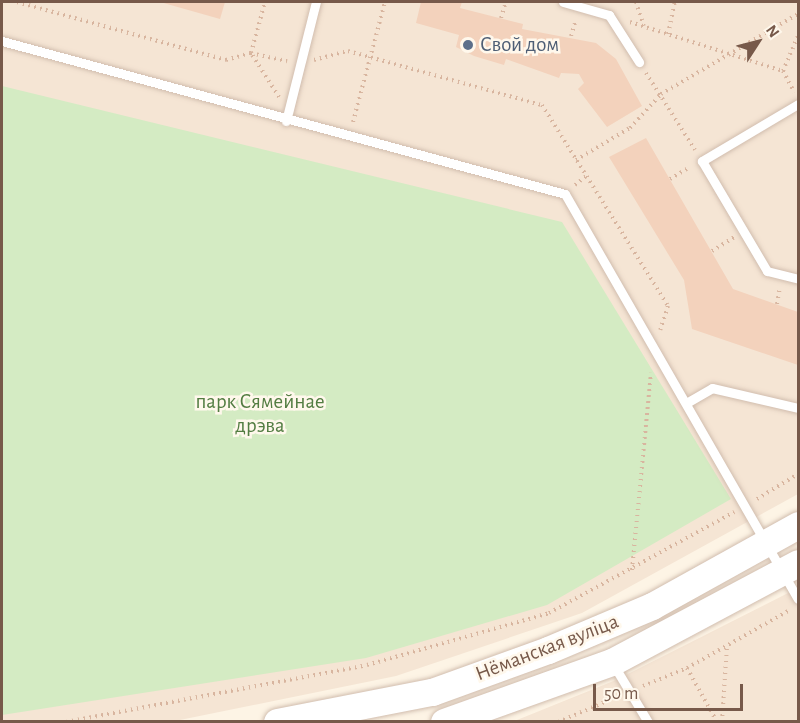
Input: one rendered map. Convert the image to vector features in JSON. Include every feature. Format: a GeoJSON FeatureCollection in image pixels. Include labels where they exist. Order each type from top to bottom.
{"type":"FeatureCollection","features":[{"type":"Feature","properties":{"kind":"main road","name":"Нёманская вуліца"},"geometry":{"type":"LineString","coordinates":[[277,722],[337,717],[432,692],[593,633],[770,542],[798,525]]}},
{"type":"Feature","properties":{"kind":"main road","name":"Нёманская вуліца"},"geometry":{"type":"LineString","coordinates":[[444,722],[612,662],[791,567]]}},
{"type":"Feature","properties":{"kind":"lane"},"geometry":{"type":"LineString","coordinates":[[286,121],[316,2]]}},
{"type":"Feature","properties":{"kind":"lane"},"geometry":{"type":"LineString","coordinates":[[563,2],[609,15],[639,62]]}},
{"type":"Feature","properties":{"kind":"lane"},"geometry":{"type":"LineString","coordinates":[[2,41],[286,121],[565,194],[770,542],[791,567],[798,599]]}},
{"type":"Feature","properties":{"kind":"lane"},"geometry":{"type":"LineString","coordinates":[[798,102],[702,161],[767,271],[798,279]]}},
{"type":"Feature","properties":{"kind":"lane"},"geometry":{"type":"LineString","coordinates":[[688,402],[712,388],[798,408]]}},
{"type":"Feature","properties":{"kind":"lane"},"geometry":{"type":"LineString","coordinates":[[612,662],[648,722]]}},
{"type":"Feature","properties":{"kind":"path"},"geometry":{"type":"LineString","coordinates":[[17,2],[226,60],[251,53],[265,2]]}},
{"type":"Feature","properties":{"kind":"path"},"geometry":{"type":"LineString","coordinates":[[349,137],[385,2]]}},
{"type":"Feature","properties":{"kind":"path"},"geometry":{"type":"LineString","coordinates":[[501,18],[506,2]]}},
{"type":"Feature","properties":{"kind":"path"},"geometry":{"type":"LineString","coordinates":[[636,2],[644,26]]}},
{"type":"Feature","properties":{"kind":"path"},"geometry":{"type":"LineString","coordinates":[[668,34],[675,2]]}},
{"type":"Feature","properties":{"kind":"path"},"geometry":{"type":"LineString","coordinates":[[576,160],[630,128],[661,94],[798,14]]}},
{"type":"Feature","properties":{"kind":"path"},"geometry":{"type":"LineString","coordinates":[[609,15],[783,71],[798,102]]}},
{"type":"Feature","properties":{"kind":"path"},"geometry":{"type":"LineString","coordinates":[[783,71],[798,35]]}},
{"type":"Feature","properties":{"kind":"path"},"geometry":{"type":"LineString","coordinates":[[370,58],[542,105],[668,306],[654,345],[632,570]]}},
{"type":"Feature","properties":{"kind":"path"},"geometry":{"type":"LineString","coordinates":[[639,62],[702,161],[670,179]]}},
{"type":"Feature","properties":{"kind":"path"},"geometry":{"type":"LineString","coordinates":[[712,251],[743,231]]}},
{"type":"Feature","properties":{"kind":"path"},"geometry":{"type":"LineString","coordinates":[[66,722],[367,665],[549,613],[632,570],[798,474]]}},
{"type":"Feature","properties":{"kind":"path"},"geometry":{"type":"LineString","coordinates":[[558,722],[687,668],[798,605]]}},
{"type":"Feature","properties":{"kind":"path"},"geometry":{"type":"LineString","coordinates":[[720,722],[727,647]]}},
{"type":"Feature","properties":{"kind":"path"},"geometry":{"type":"LineString","coordinates":[[687,668],[720,722]]}},
{"type":"Feature","properties":{"kind":"shaded area","name":"парк Сямейнае дрэва"},"geometry":{"type":"Polygon","coordinates":[[[2,2],[798,2],[798,494],[582,613],[396,676],[175,721],[2,721],[2,2]]]}},
{"type":"Feature","properties":{"kind":"shaded area"},"geometry":{"type":"Polygon","coordinates":[[[798,588],[798,721],[512,722],[616,680],[798,588]]]}},
{"type":"Feature","properties":{"kind":"green space","name":"парк Сямейнае дрэва"},"geometry":{"type":"Polygon","coordinates":[[[2,86],[562,222],[731,499],[547,605],[366,658],[2,715],[2,86]]]}},
{"type":"Feature","properties":{"kind":"building"},"geometry":{"type":"Polygon","coordinates":[[[160,2],[225,2],[220,19],[160,2]]]}},
{"type":"Feature","properties":{"kind":"building"},"geometry":{"type":"Polygon","coordinates":[[[421,2],[462,2],[460,8],[523,24],[522,29],[596,43],[616,59],[642,106],[607,127],[578,89],[584,83],[579,74],[561,73],[559,78],[506,59],[504,65],[474,56],[456,47],[459,35],[416,23],[421,2]]]}},
{"type":"Feature","properties":{"kind":"building"},"geometry":{"type":"Polygon","coordinates":[[[646,138],[733,289],[798,312],[798,365],[692,329],[684,280],[609,157],[646,138]]]}},
{"type":"Feature","properties":{"kind":"place","name":"Свой дом"},"geometry":{"type":"Point","coordinates":[468,45]}}]}
